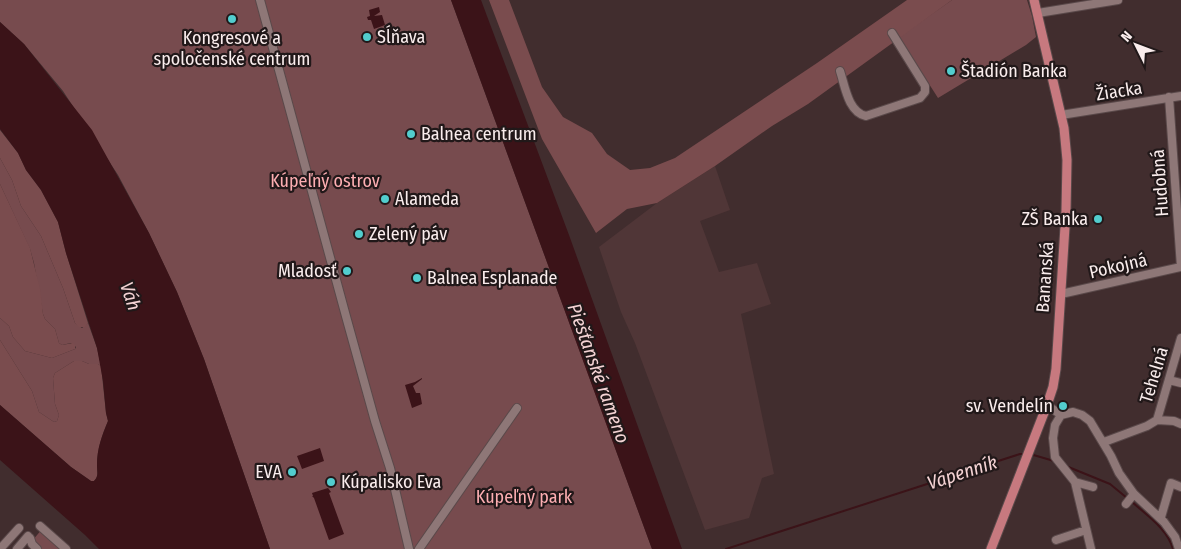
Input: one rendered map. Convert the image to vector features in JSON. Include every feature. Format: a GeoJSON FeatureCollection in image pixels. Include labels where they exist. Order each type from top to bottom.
{"type":"FeatureCollection","features":[{"type":"Feature","properties":{"kind":"main road","name":"Bananská"},"geometry":{"type":"LineString","coordinates":[[991,549],[1047,405],[1055,379],[1068,170],[1061,115],[1034,0]]}},
{"type":"Feature","properties":{"kind":"street"},"geometry":{"type":"LineString","coordinates":[[260,0],[376,424],[390,468],[410,549]]}},
{"type":"Feature","properties":{"kind":"street"},"geometry":{"type":"LineString","coordinates":[[1038,13],[1118,0]]}},
{"type":"Feature","properties":{"kind":"street"},"geometry":{"type":"LineString","coordinates":[[840,71],[854,110],[859,115],[866,116],[920,98],[925,92],[925,86],[892,33]]}},
{"type":"Feature","properties":{"kind":"street","name":"Žiacka"},"geometry":{"type":"LineString","coordinates":[[1061,115],[1181,96]]}},
{"type":"Feature","properties":{"kind":"street","name":"Hudobná"},"geometry":{"type":"LineString","coordinates":[[1170,97],[1181,267]]}},
{"type":"Feature","properties":{"kind":"street","name":"Pokojná"},"geometry":{"type":"LineString","coordinates":[[1061,294],[1181,267]]}},
{"type":"Feature","properties":{"kind":"street","name":"Tehelná"},"geometry":{"type":"LineString","coordinates":[[1157,420],[1181,338]]}},
{"type":"Feature","properties":{"kind":"street"},"geometry":{"type":"LineString","coordinates":[[1169,380],[1181,383]]}},
{"type":"Feature","properties":{"kind":"street"},"geometry":{"type":"LineString","coordinates":[[1047,405],[1061,415]]}},
{"type":"Feature","properties":{"kind":"street"},"geometry":{"type":"LineString","coordinates":[[418,549],[518,408]]}},
{"type":"Feature","properties":{"kind":"street"},"geometry":{"type":"LineString","coordinates":[[1091,549],[1075,482],[1057,461],[1053,438],[1055,424],[1061,415],[1073,412],[1082,414],[1090,421],[1104,442],[1131,499],[1161,517],[1175,537],[1179,549]]}},
{"type":"Feature","properties":{"kind":"street","name":"Tehelná"},"geometry":{"type":"LineString","coordinates":[[1104,442],[1147,426],[1157,420],[1174,421],[1181,424]]}},
{"type":"Feature","properties":{"kind":"street"},"geometry":{"type":"LineString","coordinates":[[1075,482],[1093,487]]}},
{"type":"Feature","properties":{"kind":"street"},"geometry":{"type":"LineString","coordinates":[[1161,517],[1171,484],[1181,487]]}},
{"type":"Feature","properties":{"kind":"street"},"geometry":{"type":"LineString","coordinates":[[40,526],[66,549]]}},
{"type":"Feature","properties":{"kind":"street"},"geometry":{"type":"LineString","coordinates":[[0,549],[19,528]]}},
{"type":"Feature","properties":{"kind":"street"},"geometry":{"type":"LineString","coordinates":[[1056,540],[1086,530]]}},
{"type":"Feature","properties":{"kind":"street"},"geometry":{"type":"LineString","coordinates":[[17,549],[31,543]]}},
{"type":"Feature","properties":{"kind":"shaded area"},"geometry":{"type":"Polygon","coordinates":[[[489,0],[509,0],[542,87],[563,117],[592,133],[607,154],[630,170],[650,168],[675,158],[907,0],[952,0],[808,104],[772,126],[715,166],[657,203],[627,209],[596,233],[542,139],[489,0]]]}},
{"type":"Feature","properties":{"kind":"shaded area"},"geometry":{"type":"Polygon","coordinates":[[[0,130],[18,153],[26,170],[41,190],[58,222],[88,323],[85,327],[79,327],[75,323],[63,288],[41,236],[21,206],[12,180],[0,158],[0,130]]]}},
{"type":"Feature","properties":{"kind":"shaded area"},"geometry":{"type":"Polygon","coordinates":[[[715,166],[730,210],[700,221],[719,272],[757,263],[771,304],[741,314],[774,474],[762,478],[749,518],[705,530],[635,343],[621,312],[599,247],[657,203],[715,166]]]}},
{"type":"Feature","properties":{"kind":"shaded area"},"geometry":{"type":"Polygon","coordinates":[[[0,184],[30,248],[45,319],[55,329],[59,343],[62,345],[73,343],[75,345],[75,349],[52,358],[25,351],[13,337],[9,326],[0,318],[0,184]]]}},
{"type":"Feature","properties":{"kind":"shaded area"},"geometry":{"type":"Polygon","coordinates":[[[0,340],[32,391],[39,412],[54,422],[57,421],[59,415],[55,404],[53,378],[55,373],[74,361],[101,366],[108,421],[99,448],[97,476],[94,481],[91,481],[71,467],[0,405],[0,340]]]}},
{"type":"Feature","properties":{"kind":"green space","name":"Kúpeľný ostrov"},"geometry":{"type":"Polygon","coordinates":[[[0,0],[451,0],[652,549],[270,549],[204,359],[177,292],[149,233],[118,175],[63,91],[24,44],[0,22],[0,0]]]}},
{"type":"Feature","properties":{"kind":"green space","name":"Štadión Banka"},"geometry":{"type":"Polygon","coordinates":[[[952,0],[1027,0],[1036,37],[1026,45],[938,98],[899,37],[952,0]]]}},
{"type":"Feature","properties":{"kind":"green space"},"geometry":{"type":"Polygon","coordinates":[[[0,158],[12,180],[21,206],[41,236],[63,288],[75,323],[82,328],[88,323],[101,366],[74,361],[55,373],[53,378],[55,404],[59,415],[57,421],[54,422],[39,412],[32,391],[0,340],[0,318],[9,326],[13,337],[25,351],[52,358],[76,347],[71,343],[62,345],[59,343],[55,329],[45,319],[30,249],[0,184],[0,158]]]}},
{"type":"Feature","properties":{"kind":"green space"},"geometry":{"type":"Polygon","coordinates":[[[43,528],[66,549],[41,549],[32,541],[43,528]]]}},
{"type":"Feature","properties":{"kind":"water","name":"Piešťanské rameno"},"geometry":{"type":"Polygon","coordinates":[[[451,0],[481,0],[569,235],[682,549],[652,549],[451,0]]]}},
{"type":"Feature","properties":{"kind":"water"},"geometry":{"type":"Polygon","coordinates":[[[379,7],[380,12],[374,16],[382,15],[385,25],[374,29],[371,20],[368,20],[367,17],[370,16],[369,10],[379,7]]]}},
{"type":"Feature","properties":{"kind":"water","name":"Váh"},"geometry":{"type":"Polygon","coordinates":[[[0,22],[24,44],[92,130],[149,233],[177,292],[204,359],[270,549],[99,549],[0,460],[0,405],[71,467],[91,481],[94,481],[97,476],[99,448],[108,421],[97,348],[66,253],[58,222],[41,190],[26,170],[18,153],[0,129],[0,22]]]}},
{"type":"Feature","properties":{"kind":"water"},"geometry":{"type":"Polygon","coordinates":[[[422,378],[413,386],[416,393],[420,393],[422,404],[412,408],[405,385],[422,378]]]}},
{"type":"Feature","properties":{"kind":"water"},"geometry":{"type":"Polygon","coordinates":[[[320,448],[324,461],[302,469],[297,456],[320,448]]]}},
{"type":"Feature","properties":{"kind":"water"},"geometry":{"type":"Polygon","coordinates":[[[328,488],[331,492],[329,493],[344,534],[329,540],[312,496],[312,493],[328,488]]]}},
{"type":"Feature","properties":{"kind":"waterway","name":"Vápenník"},"geometry":{"type":"LineString","coordinates":[[726,549],[1020,454],[1025,454]]}},
{"type":"Feature","properties":{"kind":"waterway","name":"Vápenník"},"geometry":{"type":"LineString","coordinates":[[1030,454],[1054,461]]}},
{"type":"Feature","properties":{"kind":"waterway","name":"Vápenník"},"geometry":{"type":"LineString","coordinates":[[1066,466],[1110,484],[1127,498]]}},
{"type":"Feature","properties":{"kind":"waterway","name":"Vápenník"},"geometry":{"type":"LineString","coordinates":[[1131,501],[1161,528],[1173,549]]}},
{"type":"Feature","properties":{"kind":"place","name":"Kongresové a spoločenské centrum"},"geometry":{"type":"Point","coordinates":[232,19]}},
{"type":"Feature","properties":{"kind":"place","name":"Sĺňava"},"geometry":{"type":"Point","coordinates":[367,37]}},
{"type":"Feature","properties":{"kind":"place","name":"Štadión Banka"},"geometry":{"type":"Point","coordinates":[951,71]}},
{"type":"Feature","properties":{"kind":"place","name":"Balnea centrum"},"geometry":{"type":"Point","coordinates":[411,134]}},
{"type":"Feature","properties":{"kind":"place","name":"Alameda"},"geometry":{"type":"Point","coordinates":[385,199]}},
{"type":"Feature","properties":{"kind":"place","name":"ZŠ Banka"},"geometry":{"type":"Point","coordinates":[1098,219]}},
{"type":"Feature","properties":{"kind":"place","name":"Zelený páv"},"geometry":{"type":"Point","coordinates":[359,234]}},
{"type":"Feature","properties":{"kind":"place","name":"Mladosť"},"geometry":{"type":"Point","coordinates":[347,271]}},
{"type":"Feature","properties":{"kind":"place","name":"Balnea Esplanade"},"geometry":{"type":"Point","coordinates":[417,278]}},
{"type":"Feature","properties":{"kind":"place","name":"sv. Vendelín"},"geometry":{"type":"Point","coordinates":[1063,406]}},
{"type":"Feature","properties":{"kind":"place","name":"EVA"},"geometry":{"type":"Point","coordinates":[292,472]}},
{"type":"Feature","properties":{"kind":"place","name":"Kúpalisko Eva"},"geometry":{"type":"Point","coordinates":[331,482]}},
{"type":"Feature","properties":{"kind":"park label","name":"Kúpeľný park"},"geometry":{"type":"Point","coordinates":[524,497]}}]}
